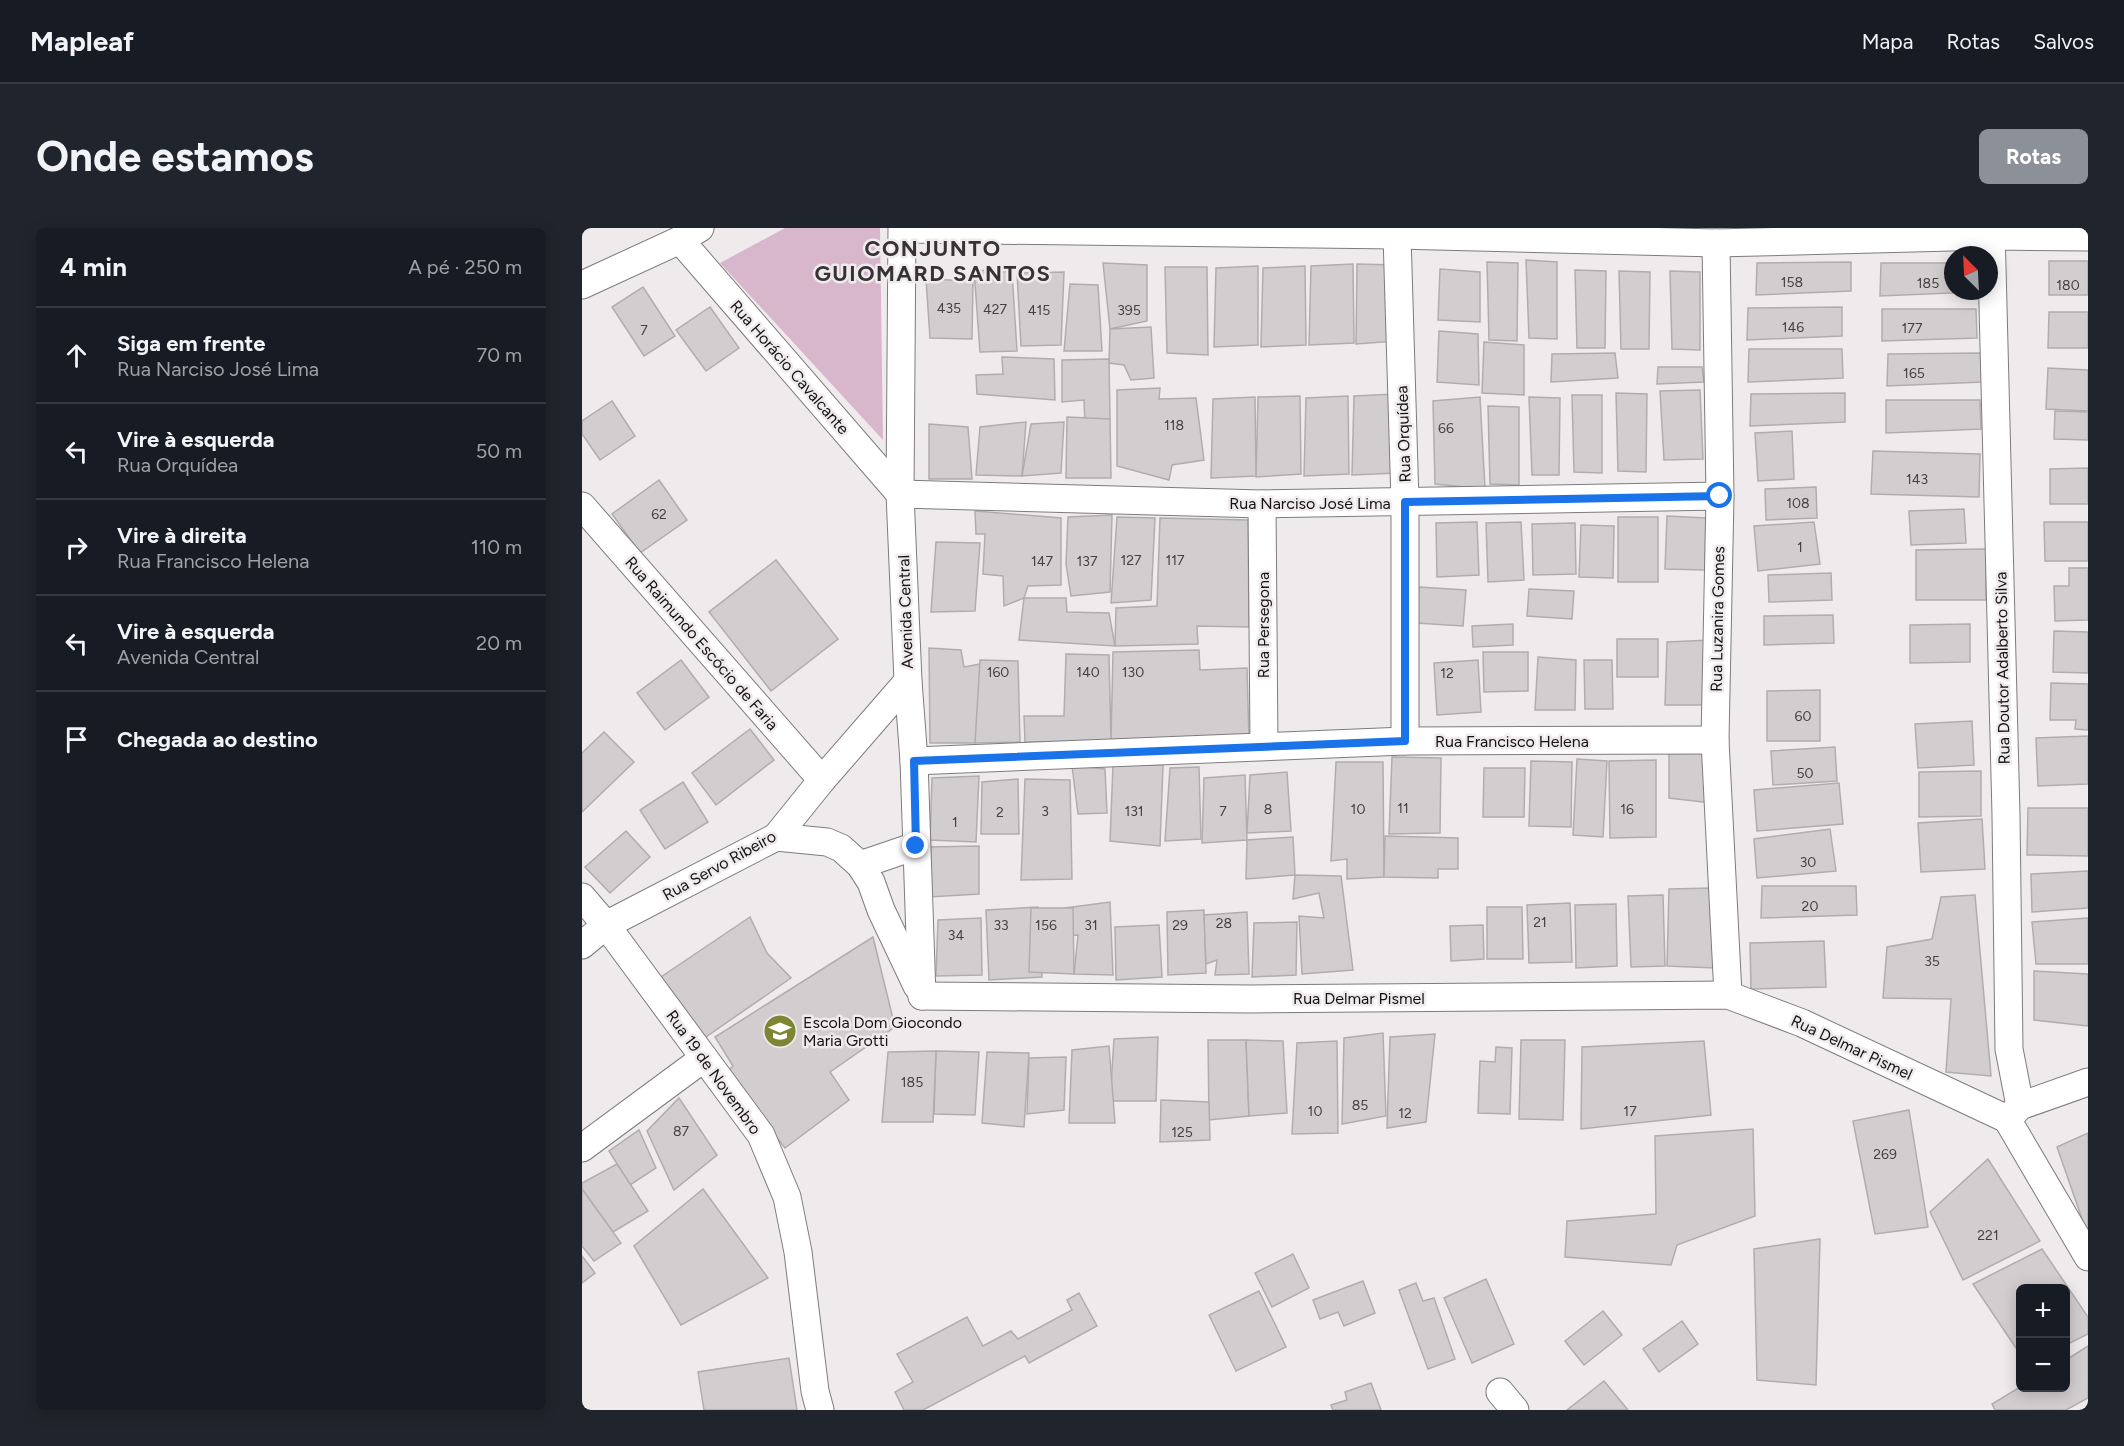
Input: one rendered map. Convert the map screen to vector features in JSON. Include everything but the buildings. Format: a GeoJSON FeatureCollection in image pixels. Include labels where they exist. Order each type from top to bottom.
{"type":"FeatureCollection","features":[{"type":"Feature","properties":{"kind":"street"},"geometry":{"type":"LineString","coordinates":[[902,229],[1214,230],[1397,235],[1623,234],[1716,243],[1991,232],[2088,237]]}},
{"type":"Feature","properties":{"kind":"street","name":"Avenida Central"},"geometry":{"type":"LineString","coordinates":[[902,229],[900,494],[908,681],[914,761],[922,996]]}},
{"type":"Feature","properties":{"kind":"street","name":"Rua Doutor Adalberto Silva"},"geometry":{"type":"LineString","coordinates":[[1991,232],[2006,815],[2009,1049],[2013,1113],[2088,1257]]}},
{"type":"Feature","properties":{"kind":"street"},"geometry":{"type":"LineString","coordinates":[[582,285],[690,234]]}},
{"type":"Feature","properties":{"kind":"street","name":"Rua Horácio Cavalcante"},"geometry":{"type":"LineString","coordinates":[[690,234],[900,494]]}},
{"type":"Feature","properties":{"kind":"street","name":"Rua Orquídea"},"geometry":{"type":"LineString","coordinates":[[1397,235],[1405,502],[1405,741]]}},
{"type":"Feature","properties":{"kind":"street","name":"Rua Luzanira Gomes"},"geometry":{"type":"LineString","coordinates":[[1716,243],[1720,496],[1715,740],[1728,995]]}},
{"type":"Feature","properties":{"kind":"street","name":"Rua Narciso José Lima"},"geometry":{"type":"LineString","coordinates":[[900,494],[1262,504],[1720,496]]}},
{"type":"Feature","properties":{"kind":"street","name":"Rua Persegona"},"geometry":{"type":"LineString","coordinates":[[1262,504],[1264,746]]}},
{"type":"Feature","properties":{"kind":"street","name":"Rua Raimundo Escócio de Faria"},"geometry":{"type":"LineString","coordinates":[[582,506],[822,780]]}},
{"type":"Feature","properties":{"kind":"street","name":"Rua Servo Ribeiro"},"geometry":{"type":"LineString","coordinates":[[582,945],[606,925],[776,837],[908,681]]}},
{"type":"Feature","properties":{"kind":"street","name":"Rua Francisco Helena"},"geometry":{"type":"LineString","coordinates":[[914,761],[1405,741],[1715,740]]}},
{"type":"Feature","properties":{"kind":"street"},"geometry":{"type":"LineString","coordinates":[[776,837],[827,842],[841,848],[861,865],[922,996]]}},
{"type":"Feature","properties":{"kind":"street"},"geometry":{"type":"LineString","coordinates":[[861,865],[916,846]]}},
{"type":"Feature","properties":{"kind":"street","name":"Rua 19 de Novembro"},"geometry":{"type":"LineString","coordinates":[[582,897],[606,925],[761,1135],[787,1197],[798,1252],[815,1391],[820,1410]]}},
{"type":"Feature","properties":{"kind":"street","name":"Rua Delmar Pismel"},"geometry":{"type":"LineString","coordinates":[[922,996],[1251,999],[1728,995],[1802,1023],[2013,1113]]}},
{"type":"Feature","properties":{"kind":"street"},"geometry":{"type":"LineString","coordinates":[[582,1148],[704,1058]]}},
{"type":"Feature","properties":{"kind":"street"},"geometry":{"type":"LineString","coordinates":[[2013,1113],[2088,1082]]}},
{"type":"Feature","properties":{"kind":"shaded area"},"geometry":{"type":"Polygon","coordinates":[[[785,228],[880,228],[883,440],[720,263],[785,228]]]}},
{"type":"Feature","properties":{"kind":"place","name":"Escola Dom Giocondo Maria Grotti"},"geometry":{"type":"Point","coordinates":[780,1031]}},
{"type":"Feature","properties":{"kind":"district","name":"CONJUNTO GUIOMARD SANTOS"},"geometry":{"type":"Point","coordinates":[933,260]}},
{"type":"Feature","properties":{"kind":"route"},"geometry":{"type":"LineString","coordinates":[[916,846],[914,761],[1405,741],[1405,502],[1720,496]]}}]}
